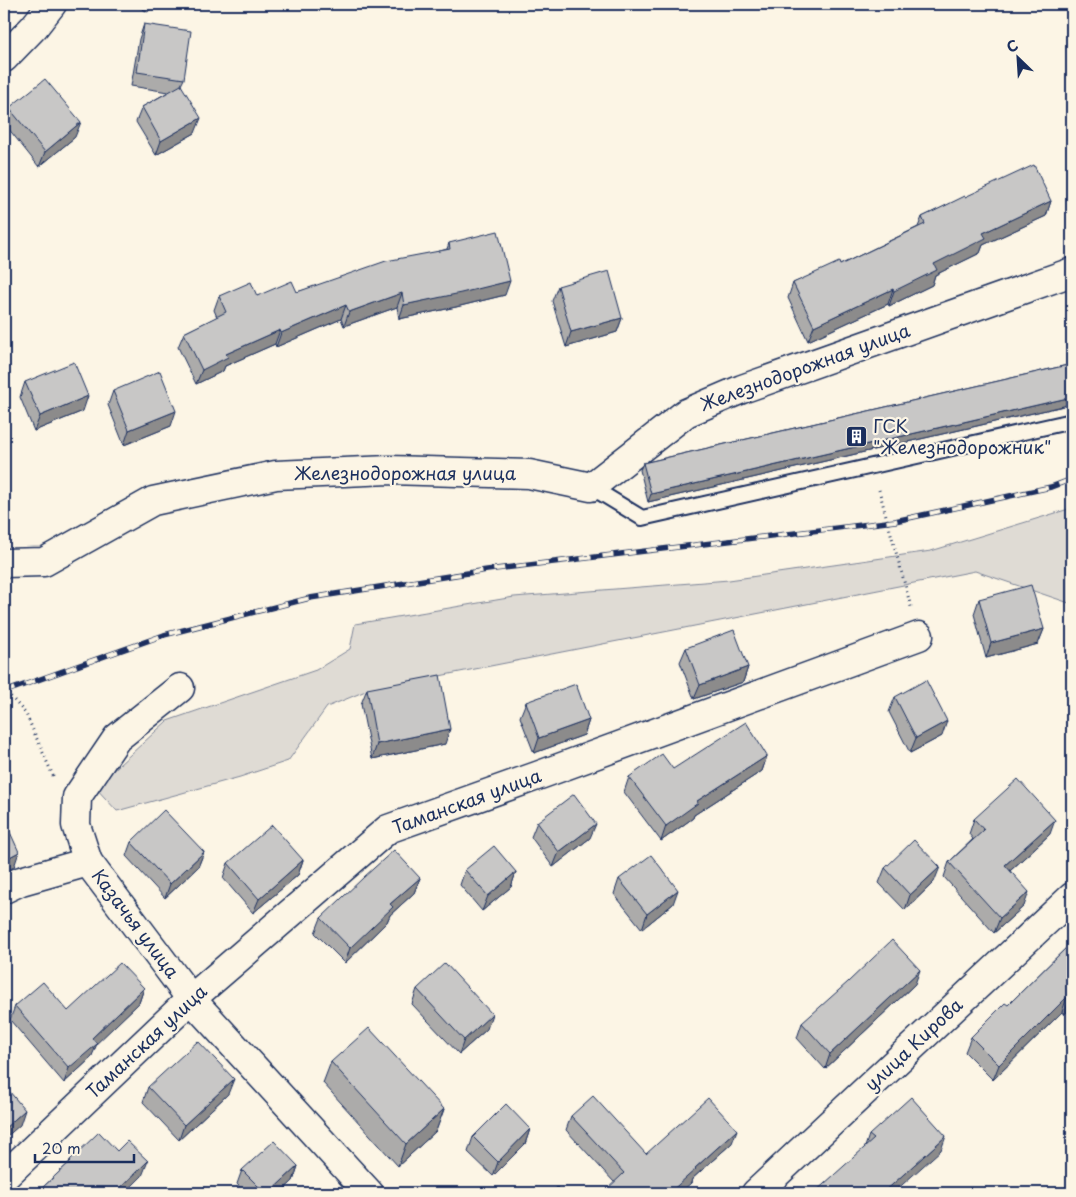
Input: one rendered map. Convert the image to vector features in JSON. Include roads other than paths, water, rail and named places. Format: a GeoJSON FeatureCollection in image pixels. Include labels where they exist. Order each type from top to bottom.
{"type":"FeatureCollection","features":[{"type":"Feature","properties":{"kind":"street"},"geometry":{"type":"LineString","coordinates":[[4,58],[30,16],[52,4]]}},
{"type":"Feature","properties":{"kind":"street","name":"Железнодорожная улица"},"geometry":{"type":"LineString","coordinates":[[4,563],[44,562],[153,501],[276,475],[389,470],[529,474],[591,487],[686,413],[742,389],[1072,272]]}},
{"type":"Feature","properties":{"kind":"street","name":"Таманская улица"},"geometry":{"type":"LineString","coordinates":[[4,1177],[191,999],[388,829],[919,636]]}},
{"type":"Feature","properties":{"kind":"street","name":"Казачья улица"},"geometry":{"type":"LineString","coordinates":[[180,688],[117,738],[77,797],[76,825],[88,862],[191,999],[369,1193]]}},
{"type":"Feature","properties":{"kind":"street"},"geometry":{"type":"LineString","coordinates":[[4,889],[21,881],[88,862]]}},
{"type":"Feature","properties":{"kind":"street","name":"улица Кирова"},"geometry":{"type":"LineString","coordinates":[[756,1193],[1072,897]]}},
{"type":"Feature","properties":{"kind":"lane"},"geometry":{"type":"LineString","coordinates":[[591,487],[642,518],[1072,421]]}},
{"type":"Feature","properties":{"kind":"railway"},"geometry":{"type":"LineString","coordinates":[[4,692],[164,635],[310,598],[487,570],[895,521],[1051,487],[1072,479]]}},
{"type":"Feature","properties":{"kind":"place","name":"ГСК \"Железнодорожник\""},"geometry":{"type":"Point","coordinates":[857,437]}}]}
